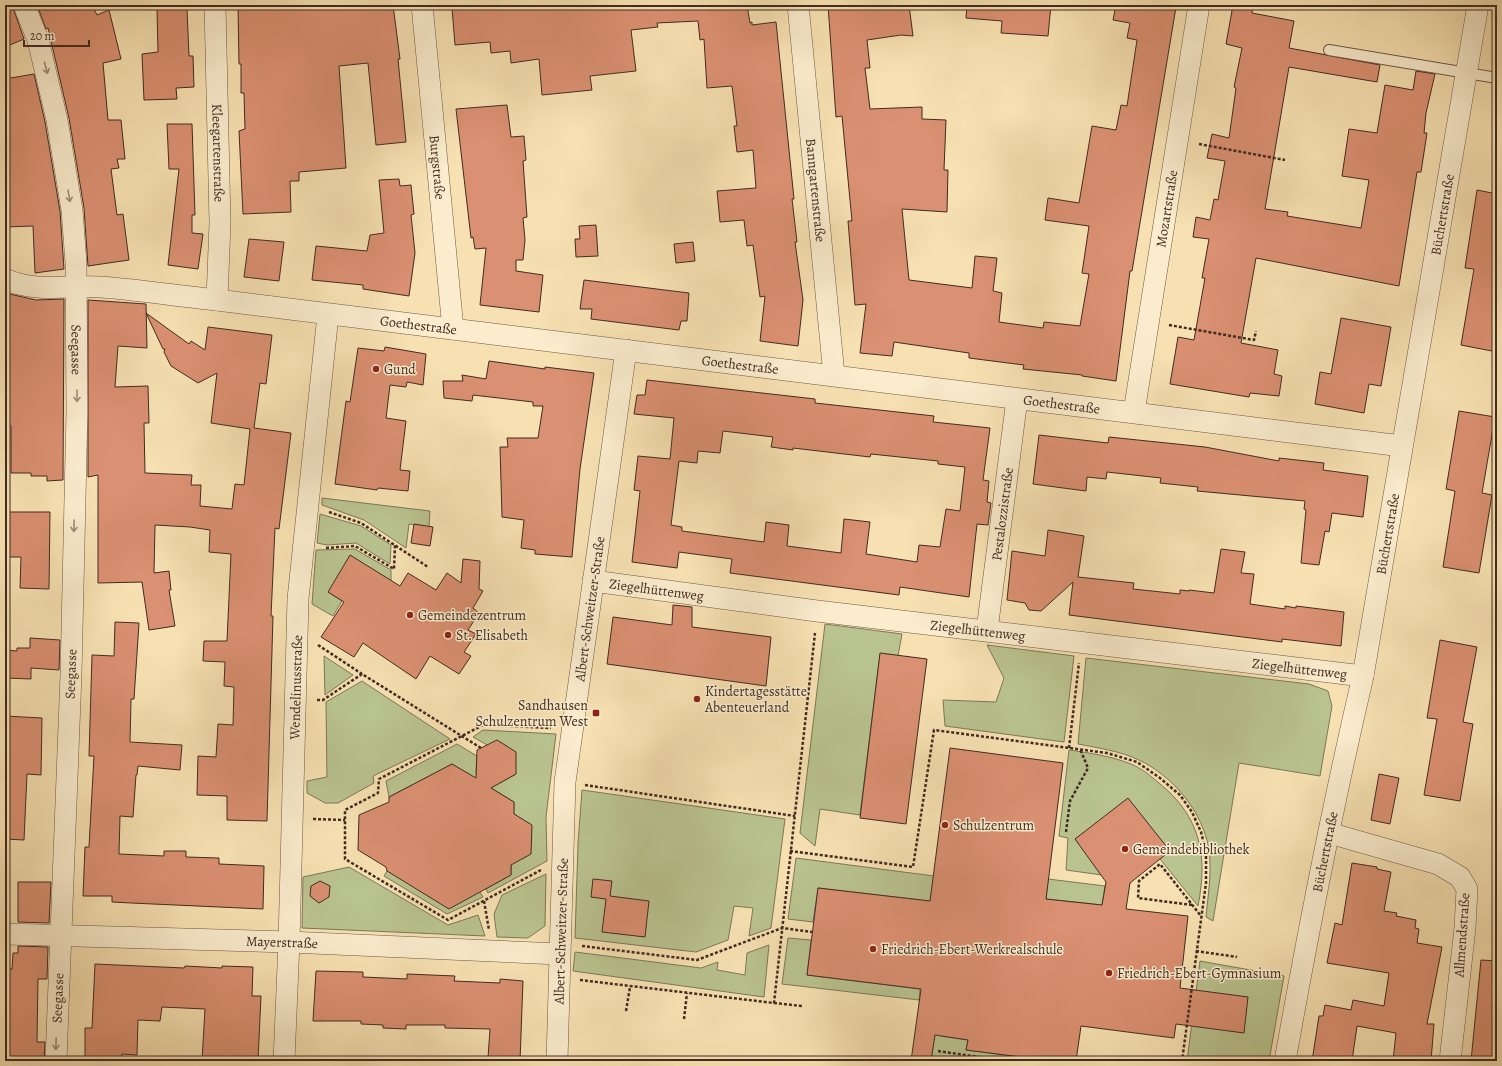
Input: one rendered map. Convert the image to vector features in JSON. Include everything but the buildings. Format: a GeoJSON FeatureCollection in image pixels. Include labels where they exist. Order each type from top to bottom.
{"type":"FeatureCollection","features":[{"type":"Feature","properties":{"kind":"street","name":"Seegasse"},"geometry":{"type":"LineString","coordinates":[[24,5],[38,40],[57,120],[72,210],[77,286],[77,411],[71,674],[56,1061]]}},
{"type":"Feature","properties":{"kind":"street","name":"Kleegartenstraße"},"geometry":{"type":"LineString","coordinates":[[215,5],[220,223],[217,300]]}},
{"type":"Feature","properties":{"kind":"street","name":"Burgstraße"},"geometry":{"type":"LineString","coordinates":[[422,5],[453,329]]}},
{"type":"Feature","properties":{"kind":"street","name":"Banngartenstraße"},"geometry":{"type":"LineString","coordinates":[[798,5],[834,375]]}},
{"type":"Feature","properties":{"kind":"street","name":"Mozartstraße"},"geometry":{"type":"LineString","coordinates":[[1134,412],[1178,141],[1198,5]]}},
{"type":"Feature","properties":{"kind":"street","name":"Büchertstraße"},"geometry":{"type":"LineString","coordinates":[[1285,1061],[1301,969],[1363,676],[1478,5]]}},
{"type":"Feature","properties":{"kind":"street"},"geometry":{"type":"LineString","coordinates":[[5,279],[13,283],[53,288],[77,286]]}},
{"type":"Feature","properties":{"kind":"street","name":"Goethestraße"},"geometry":{"type":"LineString","coordinates":[[77,286],[101,287],[217,300],[328,315],[834,375],[1402,446]]}},
{"type":"Feature","properties":{"kind":"street","name":"Wendelinusstraße"},"geometry":{"type":"LineString","coordinates":[[284,1061],[289,942],[298,599],[328,315]]}},
{"type":"Feature","properties":{"kind":"street","name":"Albert-Schweitzer-Straße"},"geometry":{"type":"LineString","coordinates":[[558,1061],[559,948],[565,782],[626,350]]}},
{"type":"Feature","properties":{"kind":"street","name":"Pestalozzistraße"},"geometry":{"type":"LineString","coordinates":[[986,630],[1017,399]]}},
{"type":"Feature","properties":{"kind":"street","name":"Ziegelhüttenweg"},"geometry":{"type":"LineString","coordinates":[[593,581],[817,611],[1082,641],[1363,676]]}},
{"type":"Feature","properties":{"kind":"street","name":"Allmendstraße"},"geometry":{"type":"LineString","coordinates":[[1329,833],[1438,864],[1460,877],[1467,889],[1450,1061]]}},
{"type":"Feature","properties":{"kind":"street","name":"Mayerstraße"},"geometry":{"type":"LineString","coordinates":[[5,934],[289,942],[492,951],[559,948]]}},
{"type":"Feature","properties":{"kind":"lane"},"geometry":{"type":"LineString","coordinates":[[1330,50],[1497,78]]}},
{"type":"Feature","properties":{"kind":"path"},"geometry":{"type":"LineString","coordinates":[[1178,141],[1285,160]]}},
{"type":"Feature","properties":{"kind":"path"},"geometry":{"type":"LineString","coordinates":[[1148,321],[1254,340],[1256,331]]}},
{"type":"Feature","properties":{"kind":"path"},"geometry":{"type":"LineString","coordinates":[[308,505],[361,524],[428,567]]}},
{"type":"Feature","properties":{"kind":"path"},"geometry":{"type":"LineString","coordinates":[[303,549],[355,546],[394,569],[395,545]]}},
{"type":"Feature","properties":{"kind":"path"},"geometry":{"type":"LineString","coordinates":[[774,1003],[817,611]]}},
{"type":"Feature","properties":{"kind":"path"},"geometry":{"type":"LineString","coordinates":[[297,631],[362,674],[481,748]]}},
{"type":"Feature","properties":{"kind":"path"},"geometry":{"type":"LineString","coordinates":[[1069,748],[1082,641]]}},
{"type":"Feature","properties":{"kind":"path"},"geometry":{"type":"LineString","coordinates":[[295,701],[323,700],[362,674]]}},
{"type":"Feature","properties":{"kind":"path"},"geometry":{"type":"LineString","coordinates":[[562,859],[448,920],[345,859],[345,810],[378,793],[379,779],[483,725],[572,730]]}},
{"type":"Feature","properties":{"kind":"path"},"geometry":{"type":"LineString","coordinates":[[790,851],[913,867],[934,730],[1107,752],[1137,762],[1160,778],[1180,795],[1192,812],[1201,832],[1206,852],[1206,883],[1182,1061]]}},
{"type":"Feature","properties":{"kind":"path"},"geometry":{"type":"LineString","coordinates":[[1066,832],[1070,801],[1088,768],[1080,749]]}},
{"type":"Feature","properties":{"kind":"path"},"geometry":{"type":"LineString","coordinates":[[565,782],[794,816]]}},
{"type":"Feature","properties":{"kind":"path"},"geometry":{"type":"LineString","coordinates":[[292,819],[345,820]]}},
{"type":"Feature","properties":{"kind":"path"},"geometry":{"type":"LineString","coordinates":[[1192,905],[1138,898],[1139,881],[1160,864],[1201,916]]}},
{"type":"Feature","properties":{"kind":"path"},"geometry":{"type":"LineString","coordinates":[[484,901],[492,951]]}},
{"type":"Feature","properties":{"kind":"path"},"geometry":{"type":"LineString","coordinates":[[559,948],[697,960],[782,928],[812,932]]}},
{"type":"Feature","properties":{"kind":"path"},"geometry":{"type":"LineString","coordinates":[[1196,951],[1237,957]]}},
{"type":"Feature","properties":{"kind":"path"},"geometry":{"type":"LineString","coordinates":[[559,978],[802,1006]]}},
{"type":"Feature","properties":{"kind":"path"},"geometry":{"type":"LineString","coordinates":[[626,1011],[630,987]]}},
{"type":"Feature","properties":{"kind":"path"},"geometry":{"type":"LineString","coordinates":[[684,1019],[687,993]]}},
{"type":"Feature","properties":{"kind":"path"},"geometry":{"type":"LineString","coordinates":[[938,1052],[1006,1061]]}},
{"type":"Feature","properties":{"kind":"green space"},"geometry":{"type":"Polygon","coordinates":[[[322,498],[430,511],[429,527],[409,524],[406,548],[364,520],[322,505],[322,498]]]}},
{"type":"Feature","properties":{"kind":"green space"},"geometry":{"type":"Polygon","coordinates":[[[320,514],[361,526],[391,545],[390,564],[356,543],[327,545],[317,543],[320,514]]]}},
{"type":"Feature","properties":{"kind":"green space"},"geometry":{"type":"Polygon","coordinates":[[[355,549],[391,570],[391,581],[328,592],[342,601],[333,616],[312,604],[316,550],[355,549]]]}},
{"type":"Feature","properties":{"kind":"green space"},"geometry":{"type":"Polygon","coordinates":[[[825,624],[902,634],[898,656],[880,654],[860,815],[820,809],[815,846],[800,833],[825,624]]]}},
{"type":"Feature","properties":{"kind":"green space"},"geometry":{"type":"Polygon","coordinates":[[[987,645],[1074,656],[1064,742],[945,726],[943,700],[996,702],[1004,678],[987,645]]]}},
{"type":"Feature","properties":{"kind":"green space"},"geometry":{"type":"Polygon","coordinates":[[[324,656],[353,675],[325,695],[324,656]]]}},
{"type":"Feature","properties":{"kind":"green space"},"geometry":{"type":"Polygon","coordinates":[[[1086,658],[1309,684],[1328,691],[1332,706],[1320,776],[1239,763],[1213,921],[1206,917],[1210,858],[1206,836],[1193,809],[1185,797],[1164,776],[1139,760],[1117,752],[1078,744],[1086,658]]]}},
{"type":"Feature","properties":{"kind":"green space"},"geometry":{"type":"Polygon","coordinates":[[[362,681],[450,739],[373,776],[374,783],[338,803],[325,803],[307,793],[307,781],[327,777],[326,702],[362,681]]]}},
{"type":"Feature","properties":{"kind":"green space"},"geometry":{"type":"Polygon","coordinates":[[[483,730],[556,734],[546,817],[547,861],[488,893],[486,889],[511,875],[514,802],[452,764],[389,797],[386,781],[457,744],[477,756],[476,774],[496,785],[516,774],[487,745],[473,737],[483,730]]]}},
{"type":"Feature","properties":{"kind":"green space"},"geometry":{"type":"Polygon","coordinates":[[[1069,750],[1108,757],[1131,764],[1149,775],[1173,796],[1184,810],[1198,838],[1202,870],[1198,906],[1160,859],[1102,875],[1066,870],[1068,838],[1059,836],[1069,750]]]}},
{"type":"Feature","properties":{"kind":"green space"},"geometry":{"type":"Polygon","coordinates":[[[582,790],[785,819],[771,928],[749,936],[753,908],[734,906],[728,940],[696,952],[575,938],[578,844],[582,790]]]}},
{"type":"Feature","properties":{"kind":"green space"},"geometry":{"type":"Polygon","coordinates":[[[796,858],[934,876],[930,901],[818,888],[813,922],[788,919],[796,858]]]}},
{"type":"Feature","properties":{"kind":"green space"},"geometry":{"type":"Polygon","coordinates":[[[349,867],[448,925],[478,915],[485,936],[302,928],[303,877],[349,867]]]}},
{"type":"Feature","properties":{"kind":"green space"},"geometry":{"type":"Polygon","coordinates":[[[387,871],[480,892],[483,897],[447,914],[384,876],[387,871]]]}},
{"type":"Feature","properties":{"kind":"green space"},"geometry":{"type":"Polygon","coordinates":[[[546,874],[545,926],[528,938],[497,937],[494,914],[502,895],[546,874]]]}},
{"type":"Feature","properties":{"kind":"green space"},"geometry":{"type":"Polygon","coordinates":[[[1048,879],[1105,886],[1102,905],[1046,899],[1048,879]]]}},
{"type":"Feature","properties":{"kind":"green space"},"geometry":{"type":"Polygon","coordinates":[[[788,938],[811,940],[807,975],[920,989],[919,1000],[782,984],[788,938]]]}},
{"type":"Feature","properties":{"kind":"green space"},"geometry":{"type":"Polygon","coordinates":[[[769,945],[764,997],[573,971],[575,952],[701,968],[718,962],[717,970],[745,975],[747,953],[769,945]]]}},
{"type":"Feature","properties":{"kind":"green space"},"geometry":{"type":"Polygon","coordinates":[[[1200,961],[1284,976],[1269,1061],[1187,1061],[1200,961]]]}},
{"type":"Feature","properties":{"kind":"green space"},"geometry":{"type":"Polygon","coordinates":[[[937,1015],[943,1016],[940,1036],[968,1040],[966,1050],[1049,1061],[931,1061],[937,1015]]]}},
{"type":"Feature","properties":{"kind":"place","name":"Gund"},"geometry":{"type":"Point","coordinates":[376,369]}},
{"type":"Feature","properties":{"kind":"place","name":"Gemeindezentrum"},"geometry":{"type":"Point","coordinates":[410,615]}},
{"type":"Feature","properties":{"kind":"place","name":"St. Elisabeth"},"geometry":{"type":"Point","coordinates":[448,635]}},
{"type":"Feature","properties":{"kind":"place","name":"Kindertagesstätte Abenteuerland"},"geometry":{"type":"Point","coordinates":[697,699]}},
{"type":"Feature","properties":{"kind":"place","name":"Sandhausen Schulzentrum West"},"geometry":{"type":"Point","coordinates":[596,713]}},
{"type":"Feature","properties":{"kind":"place","name":"Schulzentrum"},"geometry":{"type":"Point","coordinates":[945,825]}},
{"type":"Feature","properties":{"kind":"place","name":"Gemeindebibliothek"},"geometry":{"type":"Point","coordinates":[1125,849]}},
{"type":"Feature","properties":{"kind":"place","name":"Friedrich-Ebert-Werkrealschule"},"geometry":{"type":"Point","coordinates":[873,949]}},
{"type":"Feature","properties":{"kind":"place","name":"Friedrich-Ebert-Gymnasium"},"geometry":{"type":"Point","coordinates":[1109,973]}}]}
